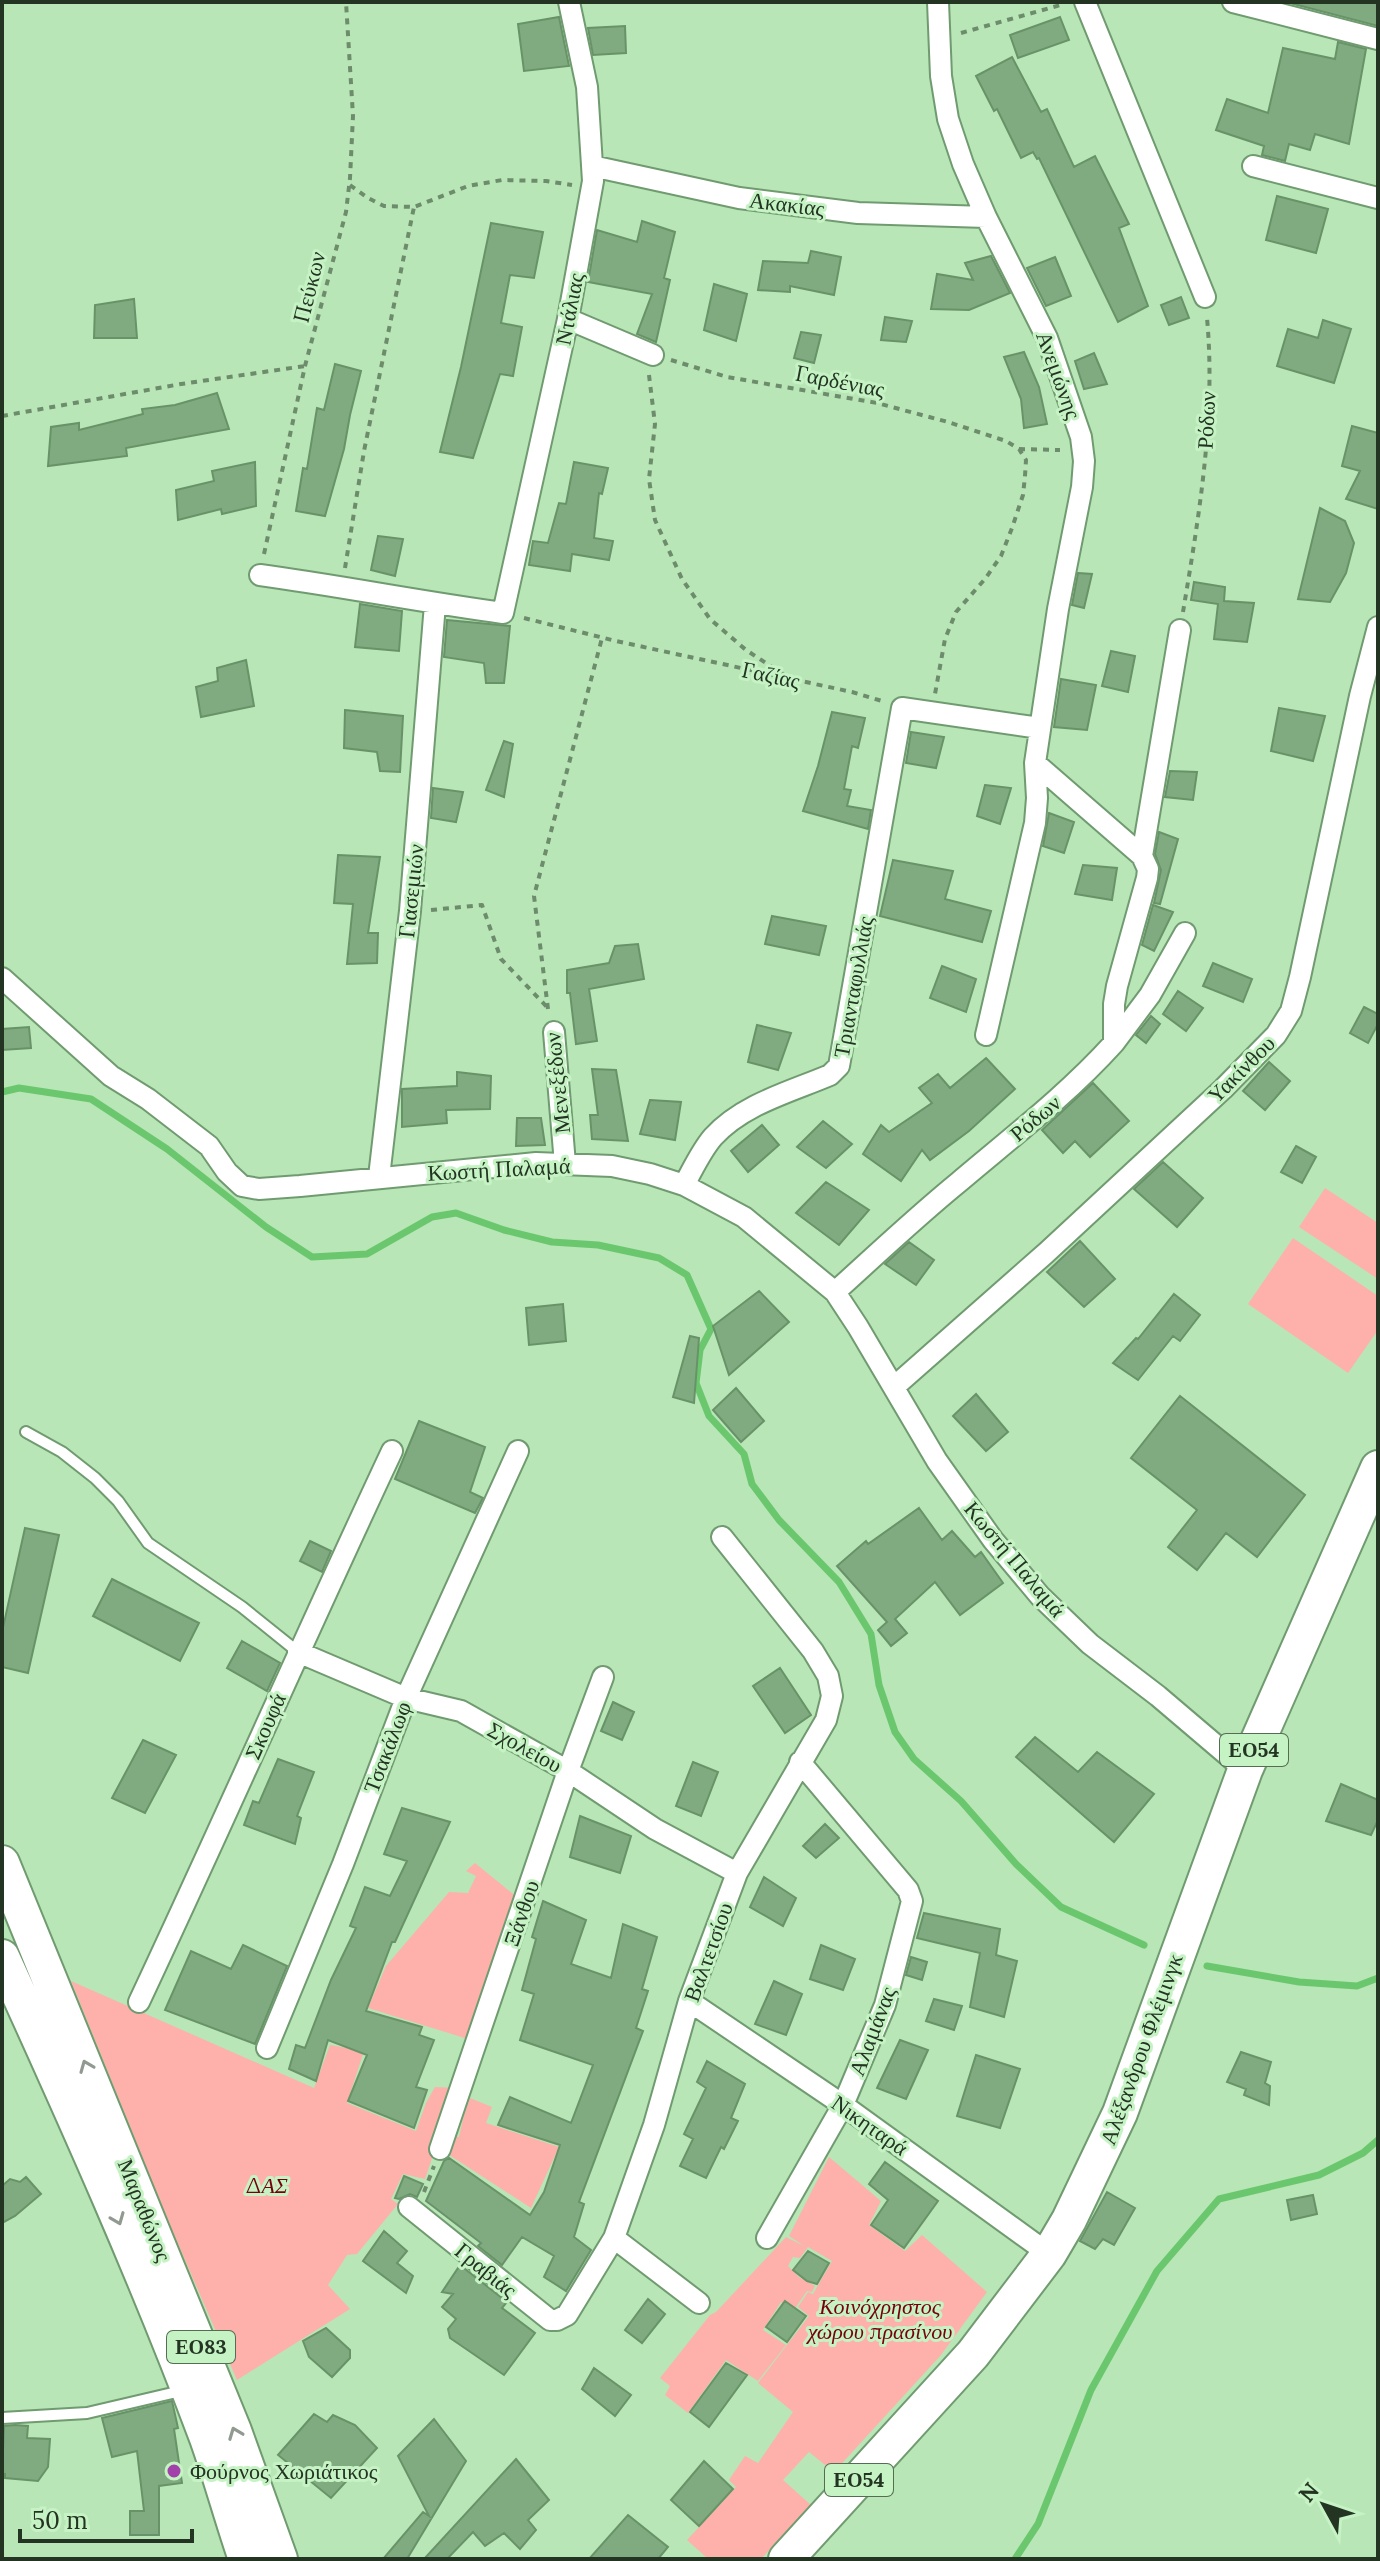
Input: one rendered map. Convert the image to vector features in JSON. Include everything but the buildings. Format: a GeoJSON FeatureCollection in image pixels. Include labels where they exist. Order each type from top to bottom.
{"type":"FeatureCollection","features":[{"type":"Feature","properties":{"kind":"main road","name":"Αλέξανδρου Φλέμινγκ"},"geometry":{"type":"LineString","coordinates":[[786,2559],[973,2354],[1049,2254],[1088,2185],[1120,2113],[1245,1770],[1378,1468]]}},
{"type":"Feature","properties":{"kind":"main road","name":"Μαραθώνος"},"geometry":{"type":"LineString","coordinates":[[2,1863],[234,2431],[280,2559]]}},
{"type":"Feature","properties":{"kind":"main road","name":"Μαραθώνος"},"geometry":{"type":"LineString","coordinates":[[2,1957],[88,2147],[208,2440],[246,2559]]}},
{"type":"Feature","properties":{"kind":"street","name":"Ντάλιας"},"geometry":{"type":"LineString","coordinates":[[503,613],[568,319],[591,188],[587,87],[569,2]]}},
{"type":"Feature","properties":{"kind":"street","name":"Ανεμώνης"},"geometry":{"type":"LineString","coordinates":[[938,2],[941,76],[948,119],[986,217],[1047,338],[1081,437],[1084,461],[1035,763],[1035,823],[986,1035]]}},
{"type":"Feature","properties":{"kind":"street"},"geometry":{"type":"LineString","coordinates":[[1085,2],[1205,297]]}},
{"type":"Feature","properties":{"kind":"street"},"geometry":{"type":"LineString","coordinates":[[1233,2],[1378,39]]}},
{"type":"Feature","properties":{"kind":"street","name":"Ακακίας"},"geometry":{"type":"LineString","coordinates":[[592,166],[739,198],[858,213],[986,217]]}},
{"type":"Feature","properties":{"kind":"street"},"geometry":{"type":"LineString","coordinates":[[1253,166],[1378,198]]}},
{"type":"Feature","properties":{"kind":"street"},"geometry":{"type":"LineString","coordinates":[[568,319],[645,352]]}},
{"type":"Feature","properties":{"kind":"street"},"geometry":{"type":"LineString","coordinates":[[260,575],[503,613]]}},
{"type":"Feature","properties":{"kind":"street","name":"Γιασεμιών"},"geometry":{"type":"LineString","coordinates":[[379,1177],[410,911],[435,604]]}},
{"type":"Feature","properties":{"kind":"street","name":"Υακίνθου"},"geometry":{"type":"LineString","coordinates":[[894,1387],[1046,1253],[1223,1089],[1276,1035],[1291,1011],[1300,977],[1353,724],[1378,627]]}},
{"type":"Feature","properties":{"kind":"street"},"geometry":{"type":"LineString","coordinates":[[1142,856],[1180,630]]}},
{"type":"Feature","properties":{"kind":"street"},"geometry":{"type":"LineString","coordinates":[[902,708],[1040,728]]}},
{"type":"Feature","properties":{"kind":"street","name":"Τριανταφυλλιάς"},"geometry":{"type":"LineString","coordinates":[[684,1185],[712,1138],[729,1122],[743,1112],[830,1075],[839,1066],[902,708]]}},
{"type":"Feature","properties":{"kind":"street"},"geometry":{"type":"LineString","coordinates":[[1035,763],[1142,856],[1148,869],[1117,986],[1114,1043]]}},
{"type":"Feature","properties":{"kind":"street","name":"Ρόδων"},"geometry":{"type":"LineString","coordinates":[[835,1292],[1089,1071],[1150,995],[1185,933]]}},
{"type":"Feature","properties":{"kind":"street","name":"Κωστή Παλαμά"},"geometry":{"type":"LineString","coordinates":[[2,978],[111,1076],[148,1099],[209,1146],[227,1172],[242,1186],[259,1189],[536,1163],[612,1166],[684,1185],[744,1217],[835,1292],[937,1461],[993,1540],[1040,1596],[1090,1644],[1158,1696],[1245,1770]]}},
{"type":"Feature","properties":{"kind":"street","name":"Μενεξέδων"},"geometry":{"type":"LineString","coordinates":[[554,1032],[565,1164]]}},
{"type":"Feature","properties":{"kind":"street","name":"Σκουφά"},"geometry":{"type":"LineString","coordinates":[[139,2002],[392,1451]]}},
{"type":"Feature","properties":{"kind":"street","name":"Τσακάλωφ"},"geometry":{"type":"LineString","coordinates":[[267,2048],[343,1864],[406,1698],[518,1451]]}},
{"type":"Feature","properties":{"kind":"street","name":"Βαλτετσίου"},"geometry":{"type":"LineString","coordinates":[[567,2315],[614,2238],[654,2125],[689,2001],[737,1873],[826,1720],[832,1696],[828,1676],[813,1651],[722,1537]]}},
{"type":"Feature","properties":{"kind":"street","name":"Σχολείου"},"geometry":{"type":"LineString","coordinates":[[298,1652],[406,1698],[461,1711],[568,1771],[655,1829],[737,1873]]}},
{"type":"Feature","properties":{"kind":"street","name":"Ξάνθου"},"geometry":{"type":"LineString","coordinates":[[440,2149],[603,1677]]}},
{"type":"Feature","properties":{"kind":"street","name":"Αλαμάνας"},"geometry":{"type":"LineString","coordinates":[[767,2238],[843,2105],[885,2005],[912,1901],[908,1890],[800,1762]]}},
{"type":"Feature","properties":{"kind":"street","name":"Νικηταρά"},"geometry":{"type":"LineString","coordinates":[[689,2001],[843,2105],[1049,2254]]}},
{"type":"Feature","properties":{"kind":"street","name":"Γραβιάς"},"geometry":{"type":"LineString","coordinates":[[413,2210],[544,2317],[557,2320],[567,2315]]}},
{"type":"Feature","properties":{"kind":"street"},"geometry":{"type":"LineString","coordinates":[[614,2238],[699,2303]]}},
{"type":"Feature","properties":{"kind":"lane"},"geometry":{"type":"LineString","coordinates":[[26,1432],[62,1452],[95,1478],[118,1501],[148,1543],[242,1607],[298,1652]]}},
{"type":"Feature","properties":{"kind":"lane"},"geometry":{"type":"LineString","coordinates":[[2,2418],[87,2413],[187,2389]]}},
{"type":"Feature","properties":{"kind":"path","name":"Πεύκων"},"geometry":{"type":"LineString","coordinates":[[260,575],[305,366],[346,212],[353,116],[346,2]]}},
{"type":"Feature","properties":{"kind":"path"},"geometry":{"type":"LineString","coordinates":[[940,39],[1070,2]]}},
{"type":"Feature","properties":{"kind":"path"},"geometry":{"type":"LineString","coordinates":[[350,185],[384,206],[414,207],[468,186],[502,180],[546,181],[591,188]]}},
{"type":"Feature","properties":{"kind":"path"},"geometry":{"type":"LineString","coordinates":[[342,586],[364,451],[414,207]]}},
{"type":"Feature","properties":{"kind":"path","name":"Ρόδων"},"geometry":{"type":"LineString","coordinates":[[1180,630],[1201,506],[1209,377],[1205,297]]}},
{"type":"Feature","properties":{"kind":"path"},"geometry":{"type":"LineString","coordinates":[[645,352],[655,424],[649,479],[655,520],[682,579],[710,619],[746,650],[791,680]]}},
{"type":"Feature","properties":{"kind":"path","name":"Γαρδένιας"},"geometry":{"type":"LineString","coordinates":[[645,352],[727,377],[877,403],[948,422],[1006,441],[1019,449]]}},
{"type":"Feature","properties":{"kind":"path"},"geometry":{"type":"LineString","coordinates":[[2,416],[181,384],[305,366]]}},
{"type":"Feature","properties":{"kind":"path"},"geometry":{"type":"LineString","coordinates":[[1019,449],[1065,451],[1081,437]]}},
{"type":"Feature","properties":{"kind":"path"},"geometry":{"type":"LineString","coordinates":[[932,711],[945,639],[956,612],[1001,556],[1023,495],[1026,460],[1019,449]]}},
{"type":"Feature","properties":{"kind":"path","name":"Γαζίας"},"geometry":{"type":"LineString","coordinates":[[503,613],[602,638],[852,692],[902,708]]}},
{"type":"Feature","properties":{"kind":"path"},"geometry":{"type":"LineString","coordinates":[[548,1009],[534,896],[602,638]]}},
{"type":"Feature","properties":{"kind":"path","name":"Μενεξέδων"},"geometry":{"type":"LineString","coordinates":[[410,911],[482,905],[501,959],[548,1009],[554,1032]]}},
{"type":"Feature","properties":{"kind":"path"},"geometry":{"type":"LineString","coordinates":[[413,2210],[440,2149]]}},
{"type":"Feature","properties":{"kind":"green space"},"geometry":{"type":"Polygon","coordinates":[[[1325,1188],[1378,1223],[1378,1279],[1299,1227],[1325,1188]]]}},
{"type":"Feature","properties":{"kind":"green space"},"geometry":{"type":"Polygon","coordinates":[[[1293,1238],[1378,1296],[1378,1330],[1348,1373],[1248,1304],[1293,1238]]]}},
{"type":"Feature","properties":{"kind":"green space"},"geometry":{"type":"Polygon","coordinates":[[[475,1863],[518,1898],[471,2040],[368,2008],[386,1966],[449,1892],[468,1893],[476,1876],[466,1871],[475,1863]]]}},
{"type":"Feature","properties":{"kind":"green space","name":"ΔΑΣ"},"geometry":{"type":"Polygon","coordinates":[[[71,1981],[314,2088],[330,2045],[364,2051],[347,2103],[416,2131],[435,2087],[456,2088],[425,2179],[403,2174],[391,2199],[398,2204],[357,2254],[347,2255],[328,2285],[350,2309],[237,2380],[169,2223],[71,1981]]]}},
{"type":"Feature","properties":{"kind":"green space"},"geometry":{"type":"Polygon","coordinates":[[[470,2098],[492,2107],[486,2123],[559,2147],[531,2208],[440,2149],[444,2136],[459,2137],[470,2098]]]}},
{"type":"Feature","properties":{"kind":"green space","name":"Κοινόχρηστος χώρου πρασίνου"},"geometry":{"type":"Polygon","coordinates":[[[829,2157],[881,2201],[869,2225],[905,2251],[922,2235],[987,2292],[941,2355],[834,2472],[809,2452],[783,2480],[811,2505],[761,2559],[708,2559],[687,2540],[736,2487],[729,2480],[745,2456],[758,2463],[793,2412],[758,2383],[809,2316],[798,2307],[808,2292],[813,2294],[832,2261],[808,2247],[800,2258],[793,2257],[788,2266],[815,2286],[812,2292],[807,2291],[794,2310],[781,2302],[763,2330],[786,2345],[758,2381],[726,2360],[688,2413],[665,2395],[670,2386],[660,2378],[710,2315],[786,2237],[804,2246],[789,2236],[829,2157]]]}},
{"type":"Feature","properties":{"kind":"waterway"},"geometry":{"type":"LineString","coordinates":[[2,1092],[19,1088],[91,1099],[167,1149],[266,1227],[312,1257],[367,1254],[432,1217],[456,1213],[552,1242],[598,1245],[659,1258],[687,1275],[711,1329],[700,1350],[696,1383],[709,1416],[744,1454],[752,1484],[779,1520],[839,1582],[871,1634],[879,1685],[895,1732],[914,1759],[961,1801],[1016,1864],[1061,1907],[1144,1945]]}},
{"type":"Feature","properties":{"kind":"waterway"},"geometry":{"type":"LineString","coordinates":[[1207,1966],[1299,1982],[1357,1986],[1378,1978]]}},
{"type":"Feature","properties":{"kind":"waterway"},"geometry":{"type":"LineString","coordinates":[[1015,2559],[1038,2524],[1091,2390],[1157,2271],[1219,2199],[1319,2175],[1363,2153],[1378,2140]]}},
{"type":"Feature","properties":{"kind":"place","name":"Φούρνος Χωριάτικος"},"geometry":{"type":"Point","coordinates":[174,2471]}}]}
